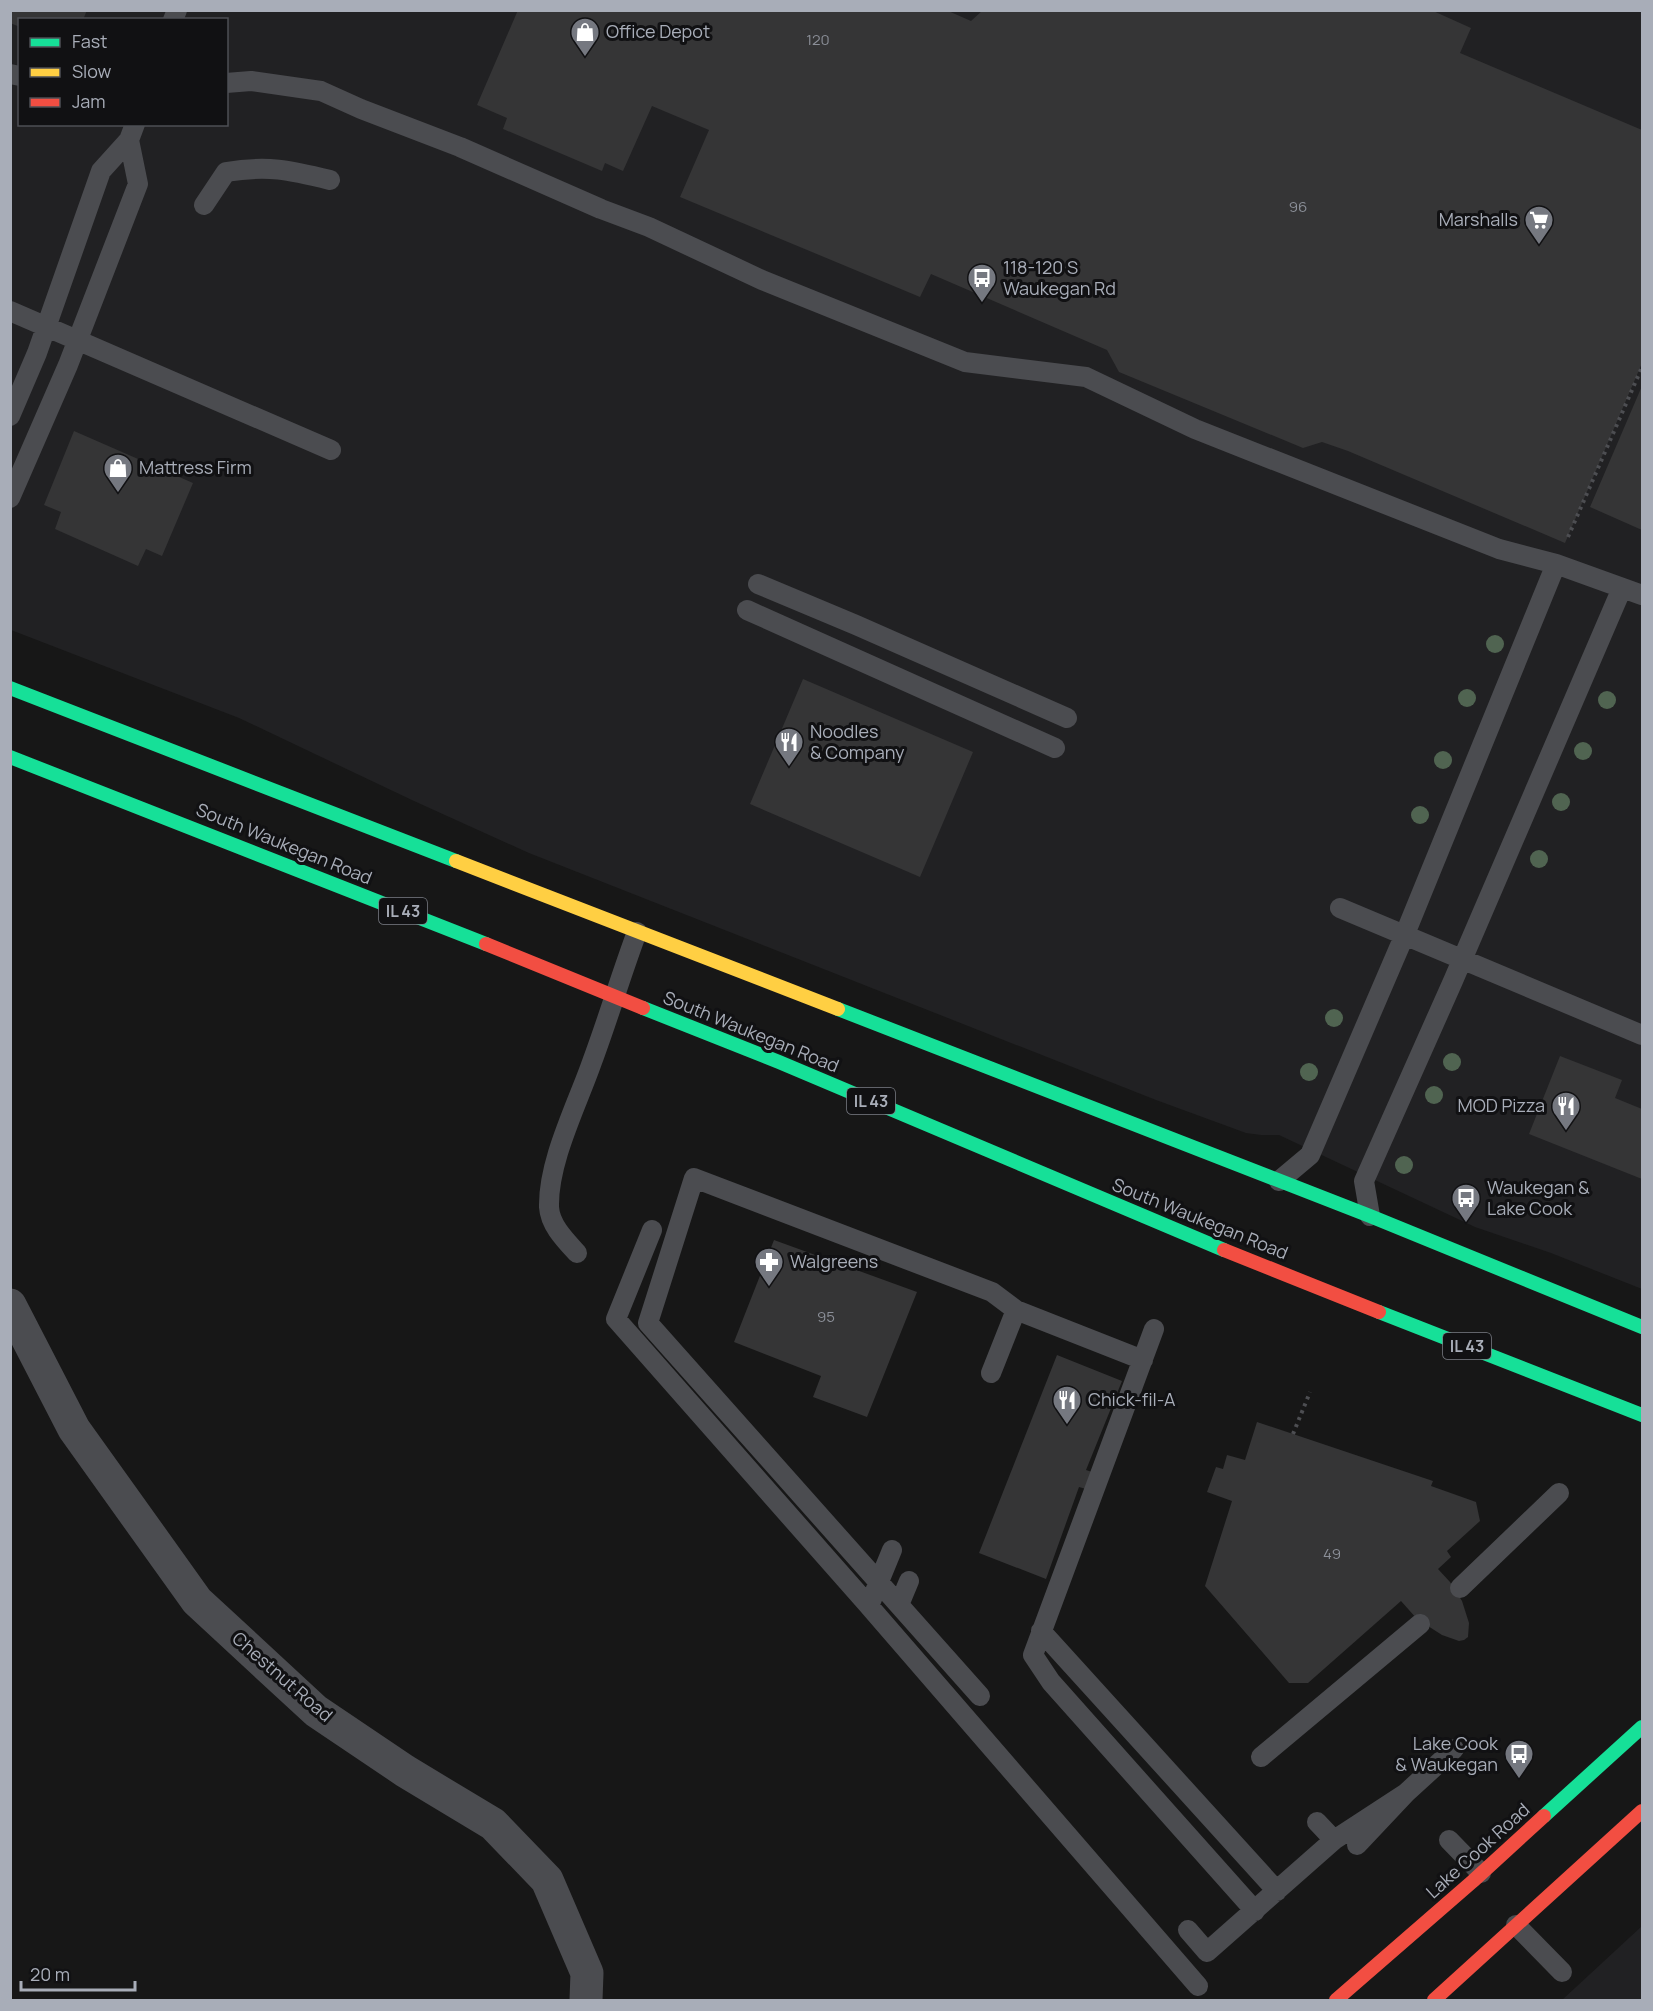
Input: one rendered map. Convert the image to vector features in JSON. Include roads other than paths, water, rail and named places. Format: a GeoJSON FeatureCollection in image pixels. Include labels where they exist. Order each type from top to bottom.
{"type":"FeatureCollection","features":[{"type":"Feature","properties":{"kind":"main road"},"geometry":{"type":"LineString","coordinates":[[10,687],[1370,1216],[1642,1327]]}},
{"type":"Feature","properties":{"kind":"main road","name":"South Waukegan Road"},"geometry":{"type":"LineString","coordinates":[[10,757],[196,828],[733,1046],[778,1062],[1235,1255],[1642,1415]]}},
{"type":"Feature","properties":{"kind":"main road","name":"Lake Cook Road"},"geometry":{"type":"LineString","coordinates":[[1336,2001],[1642,1727]]}},
{"type":"Feature","properties":{"kind":"main road"},"geometry":{"type":"LineString","coordinates":[[1434,2001],[1642,1811]]}},
{"type":"Feature","properties":{"kind":"street","name":"Chestnut Road"},"geometry":{"type":"LineString","coordinates":[[10,1305],[74,1429],[197,1601],[316,1711],[405,1771],[493,1824],[547,1880],[587,1973],[586,2001]]}},
{"type":"Feature","properties":{"kind":"lane"},"geometry":{"type":"LineString","coordinates":[[228,83],[251,81],[321,91],[649,227],[762,280],[965,362],[1086,377],[1195,429],[1499,549],[1556,564],[1642,595]]}},
{"type":"Feature","properties":{"kind":"lane"},"geometry":{"type":"LineString","coordinates":[[10,416],[37,353],[101,171],[132,132]]}},
{"type":"Feature","properties":{"kind":"lane"},"geometry":{"type":"LineString","coordinates":[[10,498],[77,339],[138,184],[132,132]]}},
{"type":"Feature","properties":{"kind":"lane"},"geometry":{"type":"LineString","coordinates":[[204,205],[226,172],[250,168],[273,168],[330,180]]}},
{"type":"Feature","properties":{"kind":"lane"},"geometry":{"type":"LineString","coordinates":[[10,311],[331,450]]}},
{"type":"Feature","properties":{"kind":"lane"},"geometry":{"type":"LineString","coordinates":[[1280,1181],[1310,1155],[1405,934],[1556,564]]}},
{"type":"Feature","properties":{"kind":"lane"},"geometry":{"type":"LineString","coordinates":[[758,584],[856,624],[1068,718]]}},
{"type":"Feature","properties":{"kind":"lane"},"geometry":{"type":"LineString","coordinates":[[1370,1216],[1364,1181],[1622,588]]}},
{"type":"Feature","properties":{"kind":"lane"},"geometry":{"type":"LineString","coordinates":[[747,610],[1055,748]]}},
{"type":"Feature","properties":{"kind":"lane"},"geometry":{"type":"LineString","coordinates":[[1340,908],[1642,1035]]}},
{"type":"Feature","properties":{"kind":"lane"},"geometry":{"type":"LineString","coordinates":[[577,1253],[558,1233],[549,1208],[552,1178],[560,1146],[593,1061],[637,932]]}},
{"type":"Feature","properties":{"kind":"lane"},"geometry":{"type":"LineString","coordinates":[[980,1696],[648,1323],[694,1178],[992,1292],[1016,1310],[1143,1360]]}},
{"type":"Feature","properties":{"kind":"lane"},"geometry":{"type":"LineString","coordinates":[[652,1230],[616,1319],[869,1606],[1198,1986]]}},
{"type":"Feature","properties":{"kind":"lane"},"geometry":{"type":"LineString","coordinates":[[990,1373],[1016,1310]]}},
{"type":"Feature","properties":{"kind":"lane"},"geometry":{"type":"LineString","coordinates":[[1154,1329],[1033,1655],[1051,1682],[1255,1911]]}},
{"type":"Feature","properties":{"kind":"lane"},"geometry":{"type":"LineString","coordinates":[[1460,1588],[1559,1493]]}},
{"type":"Feature","properties":{"kind":"lane"},"geometry":{"type":"LineString","coordinates":[[869,1606],[892,1550]]}},
{"type":"Feature","properties":{"kind":"lane"},"geometry":{"type":"LineString","coordinates":[[899,1605],[909,1581]]}},
{"type":"Feature","properties":{"kind":"lane"},"geometry":{"type":"LineString","coordinates":[[1261,1757],[1420,1624]]}},
{"type":"Feature","properties":{"kind":"lane"},"geometry":{"type":"LineString","coordinates":[[1041,1630],[1277,1891]]}},
{"type":"Feature","properties":{"kind":"lane"},"geometry":{"type":"LineString","coordinates":[[1357,1845],[1406,1793],[1454,1749]]}},
{"type":"Feature","properties":{"kind":"lane"},"geometry":{"type":"LineString","coordinates":[[1188,1930],[1207,1952],[1334,1840],[1406,1793]]}},
{"type":"Feature","properties":{"kind":"lane"},"geometry":{"type":"LineString","coordinates":[[1317,1822],[1334,1840]]}},
{"type":"Feature","properties":{"kind":"lane"},"geometry":{"type":"LineString","coordinates":[[1449,1840],[1481,1873]]}},
{"type":"Feature","properties":{"kind":"lane"},"geometry":{"type":"LineString","coordinates":[[1516,1925],[1562,1972]]}},
{"type":"Feature","properties":{"kind":"place","name":"Office Depot"},"geometry":{"type":"Point","coordinates":[585,58]}},
{"type":"Feature","properties":{"kind":"place","name":"Marshalls"},"geometry":{"type":"Point","coordinates":[1539,246]}},
{"type":"Feature","properties":{"kind":"place","name":"118-120 S Waukegan Rd"},"geometry":{"type":"Point","coordinates":[982,304]}},
{"type":"Feature","properties":{"kind":"place","name":"Mattress Firm"},"geometry":{"type":"Point","coordinates":[118,494]}},
{"type":"Feature","properties":{"kind":"place","name":"Noodles & Company"},"geometry":{"type":"Point","coordinates":[789,768]}},
{"type":"Feature","properties":{"kind":"place","name":"MOD Pizza"},"geometry":{"type":"Point","coordinates":[1566,1132]}},
{"type":"Feature","properties":{"kind":"place","name":"Waukegan & Lake Cook"},"geometry":{"type":"Point","coordinates":[1466,1224]}},
{"type":"Feature","properties":{"kind":"place","name":"Walgreens"},"geometry":{"type":"Point","coordinates":[769,1288]}},
{"type":"Feature","properties":{"kind":"place","name":"Chick-fil-A"},"geometry":{"type":"Point","coordinates":[1067,1426]}},
{"type":"Feature","properties":{"kind":"place","name":"Lake Cook & Waukegan"},"geometry":{"type":"Point","coordinates":[1519,1780]}}]}
